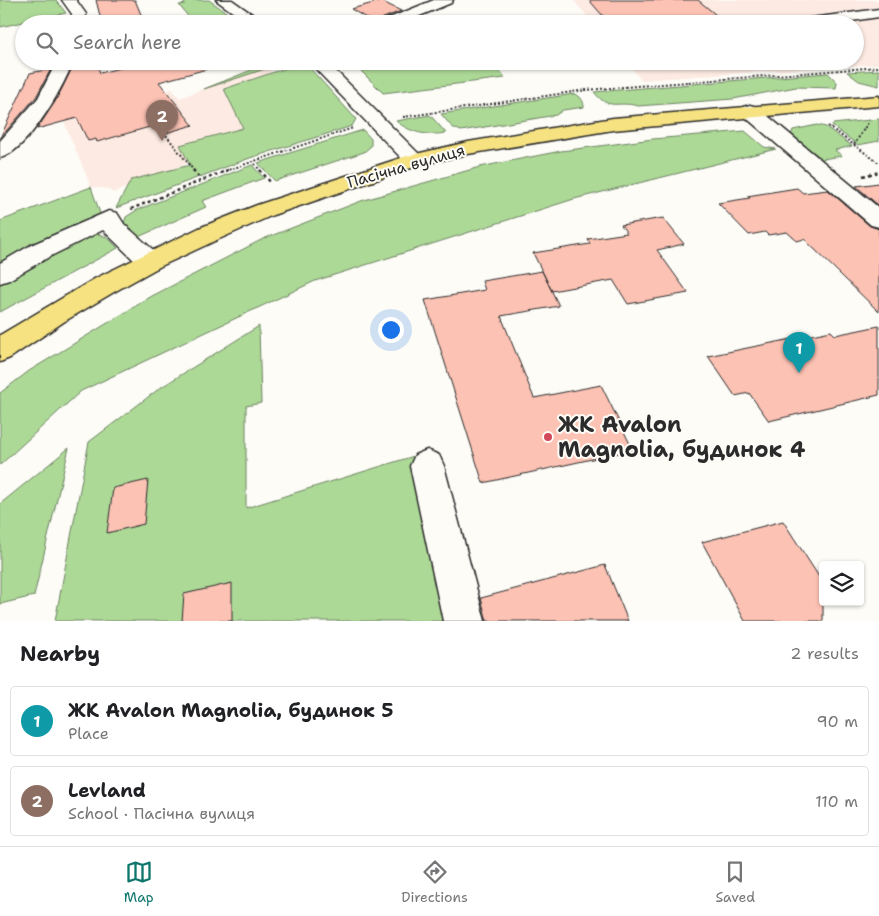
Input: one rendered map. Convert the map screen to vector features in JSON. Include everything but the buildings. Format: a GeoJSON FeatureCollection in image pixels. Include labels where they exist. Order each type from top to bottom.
{"type":"FeatureCollection","features":[{"type":"Feature","properties":{"kind":"main road","name":"Пасічна вулиця"},"geometry":{"type":"LineString","coordinates":[[0,350],[55,314],[150,261],[265,210],[414,160],[477,146],[613,124],[750,112],[875,109]]}},
{"type":"Feature","properties":{"kind":"street"},"geometry":{"type":"LineString","coordinates":[[69,0],[78,8],[79,15]]}},
{"type":"Feature","properties":{"kind":"street"},"geometry":{"type":"LineString","coordinates":[[223,0],[246,15]]}},
{"type":"Feature","properties":{"kind":"street"},"geometry":{"type":"LineString","coordinates":[[409,15],[446,0]]}},
{"type":"Feature","properties":{"kind":"street"},"geometry":{"type":"LineString","coordinates":[[864,15],[879,13]]}},
{"type":"Feature","properties":{"kind":"street"},"geometry":{"type":"LineString","coordinates":[[0,152],[38,114],[60,78],[62,70]]}},
{"type":"Feature","properties":{"kind":"street"},"geometry":{"type":"LineString","coordinates":[[325,70],[414,160]]}},
{"type":"Feature","properties":{"kind":"street"},"geometry":{"type":"LineString","coordinates":[[750,112],[879,220]]}},
{"type":"Feature","properties":{"kind":"street"},"geometry":{"type":"LineString","coordinates":[[0,274],[40,251],[109,218],[114,228],[150,261]]}},
{"type":"Feature","properties":{"kind":"street"},"geometry":{"type":"LineString","coordinates":[[427,466],[464,621]]}},
{"type":"Feature","properties":{"kind":"path"},"geometry":{"type":"LineString","coordinates":[[864,68],[879,67]]}},
{"type":"Feature","properties":{"kind":"path"},"geometry":{"type":"LineString","coordinates":[[109,218],[252,161],[377,122],[586,90],[841,70]]}},
{"type":"Feature","properties":{"kind":"path"},"geometry":{"type":"LineString","coordinates":[[854,145],[875,109]]}},
{"type":"Feature","properties":{"kind":"path"},"geometry":{"type":"LineString","coordinates":[[822,121],[879,163]]}},
{"type":"Feature","properties":{"kind":"path"},"geometry":{"type":"LineString","coordinates":[[166,135],[201,180]]}},
{"type":"Feature","properties":{"kind":"path"},"geometry":{"type":"LineString","coordinates":[[252,161],[271,182]]}},
{"type":"Feature","properties":{"kind":"shaded area"},"geometry":{"type":"Polygon","coordinates":[[[573,0],[879,0],[879,64],[864,65],[864,15],[586,15],[573,0]]]}},
{"type":"Feature","properties":{"kind":"shaded area"},"geometry":{"type":"Polygon","coordinates":[[[251,70],[270,70],[324,116],[194,161],[113,193],[108,189],[91,187],[61,115],[172,89],[180,98],[251,70]]]}},
{"type":"Feature","properties":{"kind":"shaded area"},"geometry":{"type":"Polygon","coordinates":[[[633,70],[790,70],[641,80],[633,70]]]}},
{"type":"Feature","properties":{"kind":"green space"},"geometry":{"type":"Polygon","coordinates":[[[0,0],[56,0],[66,13],[57,15],[15,15],[15,24],[0,27],[0,0]]]}},
{"type":"Feature","properties":{"kind":"green space"},"geometry":{"type":"Polygon","coordinates":[[[183,0],[209,0],[230,15],[187,15],[179,5],[185,4],[183,0]]]}},
{"type":"Feature","properties":{"kind":"green space"},"geometry":{"type":"Polygon","coordinates":[[[252,70],[262,70],[204,89],[252,70]]]}},
{"type":"Feature","properties":{"kind":"green space"},"geometry":{"type":"Polygon","coordinates":[[[280,70],[312,70],[356,119],[352,126],[250,158],[116,208],[131,180],[190,165],[180,145],[243,128],[224,89],[280,70]]]}},
{"type":"Feature","properties":{"kind":"green space"},"geometry":{"type":"Polygon","coordinates":[[[360,70],[498,70],[505,78],[383,93],[360,70]]]}},
{"type":"Feature","properties":{"kind":"green space"},"geometry":{"type":"Polygon","coordinates":[[[879,70],[879,86],[859,81],[847,72],[879,70]]]}},
{"type":"Feature","properties":{"kind":"green space"},"geometry":{"type":"Polygon","coordinates":[[[828,73],[837,82],[836,88],[796,87],[733,99],[638,106],[609,104],[594,92],[828,73]]]}},
{"type":"Feature","properties":{"kind":"green space"},"geometry":{"type":"Polygon","coordinates":[[[574,94],[581,99],[584,107],[563,110],[556,115],[461,131],[452,127],[441,114],[574,94]]]}},
{"type":"Feature","properties":{"kind":"green space"},"geometry":{"type":"Polygon","coordinates":[[[430,115],[446,133],[419,133],[396,121],[430,115]]]}},
{"type":"Feature","properties":{"kind":"green space"},"geometry":{"type":"Polygon","coordinates":[[[879,119],[879,141],[858,145],[832,126],[833,124],[879,119]]]}},
{"type":"Feature","properties":{"kind":"green space"},"geometry":{"type":"Polygon","coordinates":[[[817,125],[826,127],[852,146],[835,150],[842,156],[822,159],[791,135],[793,130],[817,125]]]}},
{"type":"Feature","properties":{"kind":"green space"},"geometry":{"type":"Polygon","coordinates":[[[363,130],[371,139],[371,146],[364,152],[275,181],[258,163],[363,130]]]}},
{"type":"Feature","properties":{"kind":"green space"},"geometry":{"type":"Polygon","coordinates":[[[745,131],[764,147],[776,149],[574,199],[315,281],[81,391],[0,465],[0,393],[29,371],[152,296],[263,239],[361,201],[480,167],[561,151],[653,139],[745,131]]]}},
{"type":"Feature","properties":{"kind":"green space"},"geometry":{"type":"Polygon","coordinates":[[[252,165],[264,178],[202,201],[206,207],[136,238],[126,229],[124,223],[126,217],[137,210],[252,165]]]}},
{"type":"Feature","properties":{"kind":"green space"},"geometry":{"type":"Polygon","coordinates":[[[91,187],[102,219],[0,271],[0,221],[91,187]]]}},
{"type":"Feature","properties":{"kind":"green space"},"geometry":{"type":"Polygon","coordinates":[[[95,233],[107,237],[118,248],[0,312],[0,282],[95,233]]]}},
{"type":"Feature","properties":{"kind":"green space"},"geometry":{"type":"Polygon","coordinates":[[[259,326],[261,403],[246,406],[246,508],[414,456],[452,621],[55,621],[89,442],[160,388],[259,326]]]}},
{"type":"Feature","properties":{"kind":"green space"},"geometry":{"type":"Polygon","coordinates":[[[69,448],[34,596],[0,604],[0,504],[69,448]]]}},
{"type":"Feature","properties":{"kind":"place","name":"Levland"},"geometry":{"type":"Point","coordinates":[162,141]}},
{"type":"Feature","properties":{"kind":"place","name":"ЖК Avalon Magnolia, будинок 5"},"geometry":{"type":"Point","coordinates":[799,373]}},
{"type":"Feature","properties":{"kind":"place","name":"ЖК Avalon Magnolia, будинок 4"},"geometry":{"type":"Point","coordinates":[548,437]}}]}
